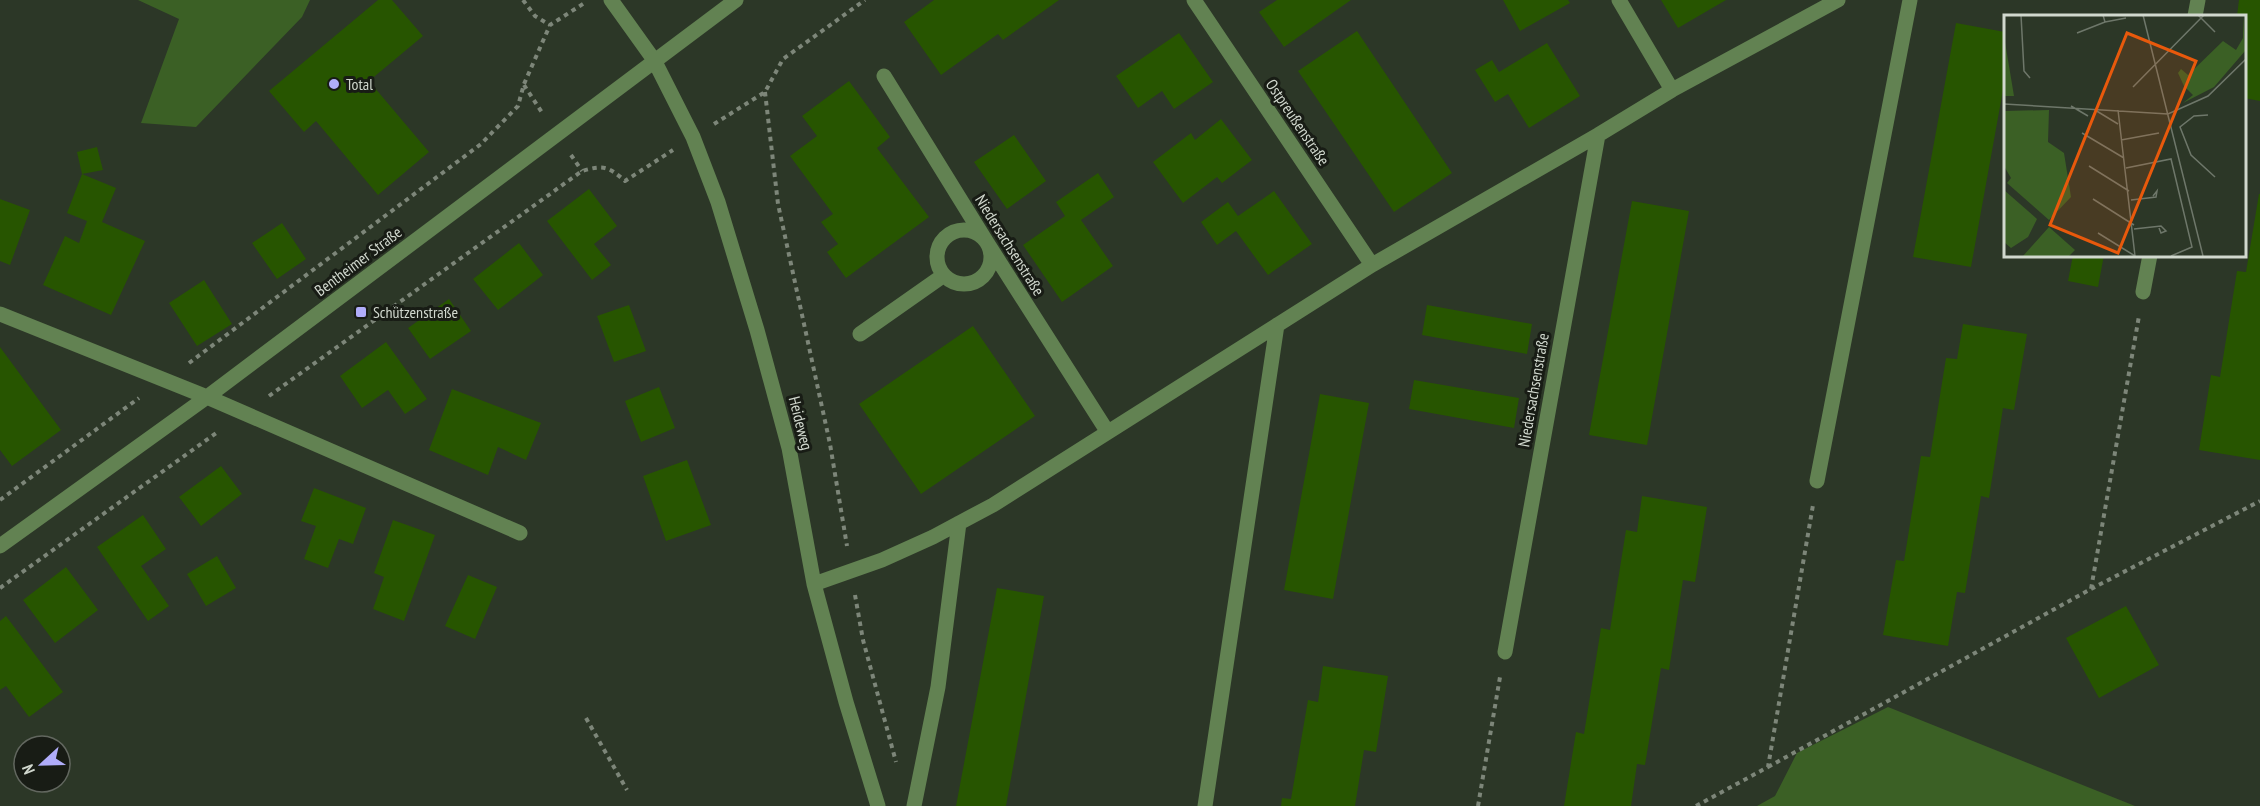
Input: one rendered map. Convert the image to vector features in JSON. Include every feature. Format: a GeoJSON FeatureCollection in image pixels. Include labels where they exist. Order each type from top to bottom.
{"type":"FeatureCollection","features":[{"type":"Feature","properties":{"kind":"street","name":"Heideweg"},"geometry":{"type":"LineString","coordinates":[[611,0],[654,60],[693,137],[721,213],[784,427],[814,584],[846,702],[878,806]]}},
{"type":"Feature","properties":{"kind":"street","name":"Bentheimer Straße"},"geometry":{"type":"LineString","coordinates":[[0,546],[207,397],[736,0]]}},
{"type":"Feature","properties":{"kind":"street","name":"Ostpreußenstraße"},"geometry":{"type":"LineString","coordinates":[[1194,0],[1372,265]]}},
{"type":"Feature","properties":{"kind":"street"},"geometry":{"type":"LineString","coordinates":[[1619,0],[1672,90]]}},
{"type":"Feature","properties":{"kind":"street"},"geometry":{"type":"LineString","coordinates":[[814,584],[882,560],[993,505],[1372,265],[1672,90],[1838,0]]}},
{"type":"Feature","properties":{"kind":"street"},"geometry":{"type":"LineString","coordinates":[[1817,481],[1910,0]]}},
{"type":"Feature","properties":{"kind":"street"},"geometry":{"type":"LineString","coordinates":[[2194,15],[2198,0]]}},
{"type":"Feature","properties":{"kind":"street","name":"Niedersachsenstraße"},"geometry":{"type":"LineString","coordinates":[[884,76],[1107,431]]}},
{"type":"Feature","properties":{"kind":"street","name":"Niedersachsenstraße"},"geometry":{"type":"LineString","coordinates":[[1505,652],[1598,135]]}},
{"type":"Feature","properties":{"kind":"street"},"geometry":{"type":"LineString","coordinates":[[954,231],[972,231],[986,241],[989,249],[989,267],[977,280],[960,283],[944,275],[939,268],[937,251],[946,236],[954,231]]}},
{"type":"Feature","properties":{"kind":"street"},"geometry":{"type":"LineString","coordinates":[[2143,292],[2150,256]]}},
{"type":"Feature","properties":{"kind":"street"},"geometry":{"type":"LineString","coordinates":[[860,334],[944,275]]}},
{"type":"Feature","properties":{"kind":"street"},"geometry":{"type":"LineString","coordinates":[[0,314],[207,397],[520,533]]}},
{"type":"Feature","properties":{"kind":"street"},"geometry":{"type":"LineString","coordinates":[[1205,806],[1276,326]]}},
{"type":"Feature","properties":{"kind":"street"},"geometry":{"type":"LineString","coordinates":[[914,806],[938,687],[959,523]]}},
{"type":"Feature","properties":{"kind":"path"},"geometry":{"type":"LineString","coordinates":[[523,0],[535,16],[550,25]]}},
{"type":"Feature","properties":{"kind":"path"},"geometry":{"type":"LineString","coordinates":[[0,500],[130,403],[165,381],[481,144],[518,106],[524,84],[550,25],[589,0]]}},
{"type":"Feature","properties":{"kind":"path"},"geometry":{"type":"LineString","coordinates":[[0,588],[582,171],[600,166],[613,171],[624,181],[765,92],[783,59],[865,0]]}},
{"type":"Feature","properties":{"kind":"path","name":"Heideweg"},"geometry":{"type":"LineString","coordinates":[[765,92],[778,204],[830,444],[863,640],[896,764]]}},
{"type":"Feature","properties":{"kind":"path"},"geometry":{"type":"LineString","coordinates":[[2091,589],[2143,292]]}},
{"type":"Feature","properties":{"kind":"path"},"geometry":{"type":"LineString","coordinates":[[1768,767],[1817,481]]}},
{"type":"Feature","properties":{"kind":"path"},"geometry":{"type":"LineString","coordinates":[[1696,806],[2091,589],[2260,501]]}},
{"type":"Feature","properties":{"kind":"path"},"geometry":{"type":"LineString","coordinates":[[1478,806],[1505,652]]}},
{"type":"Feature","properties":{"kind":"path"},"geometry":{"type":"LineString","coordinates":[[586,718],[627,790]]}},
{"type":"Feature","properties":{"kind":"green space"},"geometry":{"type":"Polygon","coordinates":[[[138,0],[310,0],[302,17],[196,127],[141,123],[179,19],[138,0]]]}},
{"type":"Feature","properties":{"kind":"green space"},"geometry":{"type":"Polygon","coordinates":[[[1888,707],[2135,806],[1757,806],[1775,796],[1797,753],[1888,707]]]}},
{"type":"Feature","properties":{"kind":"building"},"geometry":{"type":"Polygon","coordinates":[[[378,0],[392,0],[423,36],[369,81],[429,152],[378,195],[316,121],[304,132],[269,91],[378,0]]]}},
{"type":"Feature","properties":{"kind":"building"},"geometry":{"type":"Polygon","coordinates":[[[934,0],[1059,0],[1003,40],[998,34],[941,75],[904,22],[934,0]]]}},
{"type":"Feature","properties":{"kind":"building"},"geometry":{"type":"Polygon","coordinates":[[[1277,0],[1351,0],[1284,47],[1259,12],[1277,0]]]}},
{"type":"Feature","properties":{"kind":"building"},"geometry":{"type":"Polygon","coordinates":[[[1503,0],[1568,0],[1570,3],[1520,31],[1503,0]]]}},
{"type":"Feature","properties":{"kind":"building"},"geometry":{"type":"Polygon","coordinates":[[[1661,0],[1726,0],[1678,28],[1661,0]]]}},
{"type":"Feature","properties":{"kind":"building"},"geometry":{"type":"Polygon","coordinates":[[[2239,0],[2260,0],[2260,101],[2245,98],[2245,15],[2237,15],[2239,0]]]}},
{"type":"Feature","properties":{"kind":"building"},"geometry":{"type":"Polygon","coordinates":[[[1956,23],[2004,32],[2004,85],[1971,267],[1913,257],[1956,23]]]}},
{"type":"Feature","properties":{"kind":"building"},"geometry":{"type":"Polygon","coordinates":[[[1357,31],[1452,173],[1394,212],[1298,71],[1357,31]]]}},
{"type":"Feature","properties":{"kind":"building"},"geometry":{"type":"Polygon","coordinates":[[[1179,33],[1213,82],[1174,109],[1162,91],[1138,108],[1116,76],[1179,33]]]}},
{"type":"Feature","properties":{"kind":"building"},"geometry":{"type":"Polygon","coordinates":[[[1547,43],[1580,96],[1529,128],[1508,94],[1495,102],[1475,70],[1492,60],[1499,72],[1547,43]]]}},
{"type":"Feature","properties":{"kind":"building"},"geometry":{"type":"Polygon","coordinates":[[[849,81],[890,137],[877,148],[929,217],[846,278],[827,252],[838,244],[821,222],[833,214],[790,156],[817,136],[802,116],[849,81]]]}},
{"type":"Feature","properties":{"kind":"building"},"geometry":{"type":"Polygon","coordinates":[[[1221,119],[1252,160],[1222,183],[1217,177],[1183,203],[1153,162],[1191,133],[1195,140],[1221,119]]]}},
{"type":"Feature","properties":{"kind":"building"},"geometry":{"type":"Polygon","coordinates":[[[1014,135],[1046,181],[1007,209],[974,162],[1014,135]]]}},
{"type":"Feature","properties":{"kind":"building"},"geometry":{"type":"Polygon","coordinates":[[[97,147],[103,170],[82,174],[77,152],[97,147]]]}},
{"type":"Feature","properties":{"kind":"building"},"geometry":{"type":"Polygon","coordinates":[[[1098,173],[1114,197],[1081,220],[1113,266],[1062,302],[1023,245],[1065,216],[1056,202],[1098,173]]]}},
{"type":"Feature","properties":{"kind":"building"},"geometry":{"type":"Polygon","coordinates":[[[82,174],[116,188],[102,222],[145,241],[111,315],[43,285],[65,236],[79,243],[87,221],[67,213],[82,174]]]}},
{"type":"Feature","properties":{"kind":"building"},"geometry":{"type":"Polygon","coordinates":[[[589,189],[617,226],[594,244],[611,265],[592,280],[547,221],[589,189]]]}},
{"type":"Feature","properties":{"kind":"building"},"geometry":{"type":"Polygon","coordinates":[[[1274,191],[1312,244],[1268,275],[1236,231],[1217,245],[1201,222],[1228,202],[1238,216],[1274,191]]]}},
{"type":"Feature","properties":{"kind":"building"},"geometry":{"type":"Polygon","coordinates":[[[2259,194],[2260,460],[2199,450],[2211,375],[2220,377],[2237,271],[2246,272],[2259,194]]]}},
{"type":"Feature","properties":{"kind":"building"},"geometry":{"type":"Polygon","coordinates":[[[0,199],[30,210],[10,265],[0,261],[0,199]]]}},
{"type":"Feature","properties":{"kind":"building"},"geometry":{"type":"Polygon","coordinates":[[[1632,201],[1689,211],[1647,445],[1589,435],[1632,201]]]}},
{"type":"Feature","properties":{"kind":"building"},"geometry":{"type":"Polygon","coordinates":[[[282,223],[306,259],[277,279],[252,243],[282,223]]]}},
{"type":"Feature","properties":{"kind":"building"},"geometry":{"type":"Polygon","coordinates":[[[519,243],[543,275],[498,310],[473,279],[519,243]]]}},
{"type":"Feature","properties":{"kind":"building"},"geometry":{"type":"Polygon","coordinates":[[[2073,256],[2104,256],[2098,287],[2068,281],[2073,256]]]}},
{"type":"Feature","properties":{"kind":"building"},"geometry":{"type":"Polygon","coordinates":[[[204,280],[232,324],[197,346],[169,303],[204,280]]]}},
{"type":"Feature","properties":{"kind":"building"},"geometry":{"type":"Polygon","coordinates":[[[449,299],[471,331],[430,359],[408,328],[449,299]]]}},
{"type":"Feature","properties":{"kind":"building"},"geometry":{"type":"Polygon","coordinates":[[[629,305],[646,351],[614,362],[597,316],[629,305]]]}},
{"type":"Feature","properties":{"kind":"building"},"geometry":{"type":"Polygon","coordinates":[[[1427,305],[1532,324],[1527,354],[1422,335],[1427,305]]]}},
{"type":"Feature","properties":{"kind":"building"},"geometry":{"type":"Polygon","coordinates":[[[1963,324],[2027,334],[2014,410],[2003,408],[1989,498],[1981,496],[1965,593],[1957,592],[1948,646],[1883,635],[1896,560],[1904,561],[1921,456],[1930,457],[1946,358],[1957,359],[1963,324]]]}},
{"type":"Feature","properties":{"kind":"building"},"geometry":{"type":"Polygon","coordinates":[[[973,326],[1035,416],[921,494],[859,404],[973,326]]]}},
{"type":"Feature","properties":{"kind":"building"},"geometry":{"type":"Polygon","coordinates":[[[386,342],[427,399],[405,414],[388,390],[362,408],[340,376],[386,342]]]}},
{"type":"Feature","properties":{"kind":"building"},"geometry":{"type":"Polygon","coordinates":[[[0,347],[61,430],[12,466],[0,450],[0,347]]]}},
{"type":"Feature","properties":{"kind":"building"},"geometry":{"type":"Polygon","coordinates":[[[1414,380],[1519,398],[1514,428],[1409,409],[1414,380]]]}},
{"type":"Feature","properties":{"kind":"building"},"geometry":{"type":"Polygon","coordinates":[[[659,387],[675,428],[641,442],[625,401],[659,387]]]}},
{"type":"Feature","properties":{"kind":"building"},"geometry":{"type":"Polygon","coordinates":[[[452,389],[541,423],[526,460],[498,447],[488,475],[429,450],[452,389]]]}},
{"type":"Feature","properties":{"kind":"building"},"geometry":{"type":"Polygon","coordinates":[[[1320,394],[1369,403],[1333,599],[1284,590],[1320,394]]]}},
{"type":"Feature","properties":{"kind":"building"},"geometry":{"type":"Polygon","coordinates":[[[687,460],[711,525],[666,541],[643,476],[687,460]]]}},
{"type":"Feature","properties":{"kind":"building"},"geometry":{"type":"Polygon","coordinates":[[[221,466],[242,494],[201,526],[179,497],[221,466]]]}},
{"type":"Feature","properties":{"kind":"building"},"geometry":{"type":"Polygon","coordinates":[[[314,488],[366,508],[353,544],[339,539],[328,568],[304,559],[316,526],[301,521],[314,488]]]}},
{"type":"Feature","properties":{"kind":"building"},"geometry":{"type":"Polygon","coordinates":[[[1642,496],[1707,507],[1695,582],[1683,580],[1669,670],[1661,668],[1645,765],[1637,764],[1631,806],[1564,806],[1576,732],[1584,734],[1601,628],[1610,630],[1626,530],[1637,532],[1642,496]]]}},
{"type":"Feature","properties":{"kind":"building"},"geometry":{"type":"Polygon","coordinates":[[[143,515],[166,549],[141,566],[169,606],[148,621],[97,547],[143,515]]]}},
{"type":"Feature","properties":{"kind":"building"},"geometry":{"type":"Polygon","coordinates":[[[393,520],[435,535],[404,621],[373,609],[384,577],[374,573],[393,520]]]}},
{"type":"Feature","properties":{"kind":"building"},"geometry":{"type":"Polygon","coordinates":[[[217,556],[236,588],[206,606],[187,574],[217,556]]]}},
{"type":"Feature","properties":{"kind":"building"},"geometry":{"type":"Polygon","coordinates":[[[66,567],[98,610],[55,643],[23,600],[66,567]]]}},
{"type":"Feature","properties":{"kind":"building"},"geometry":{"type":"Polygon","coordinates":[[[468,575],[497,587],[475,639],[445,626],[468,575]]]}},
{"type":"Feature","properties":{"kind":"building"},"geometry":{"type":"Polygon","coordinates":[[[997,588],[1044,596],[1006,806],[956,806],[997,588]]]}},
{"type":"Feature","properties":{"kind":"building"},"geometry":{"type":"Polygon","coordinates":[[[2126,606],[2159,665],[2099,698],[2066,638],[2126,606]]]}},
{"type":"Feature","properties":{"kind":"building"},"geometry":{"type":"Polygon","coordinates":[[[6,616],[63,692],[29,717],[6,686],[0,690],[0,621],[6,616]]]}},
{"type":"Feature","properties":{"kind":"building"},"geometry":{"type":"Polygon","coordinates":[[[1323,666],[1388,676],[1376,752],[1364,750],[1355,806],[1281,806],[1282,798],[1291,799],[1308,700],[1318,702],[1323,666]]]}},
{"type":"Feature","properties":{"kind":"place","name":"Total"},"geometry":{"type":"Point","coordinates":[334,84]}},
{"type":"Feature","properties":{"kind":"place","name":"Schützenstraße"},"geometry":{"type":"Point","coordinates":[361,312]}}]}
